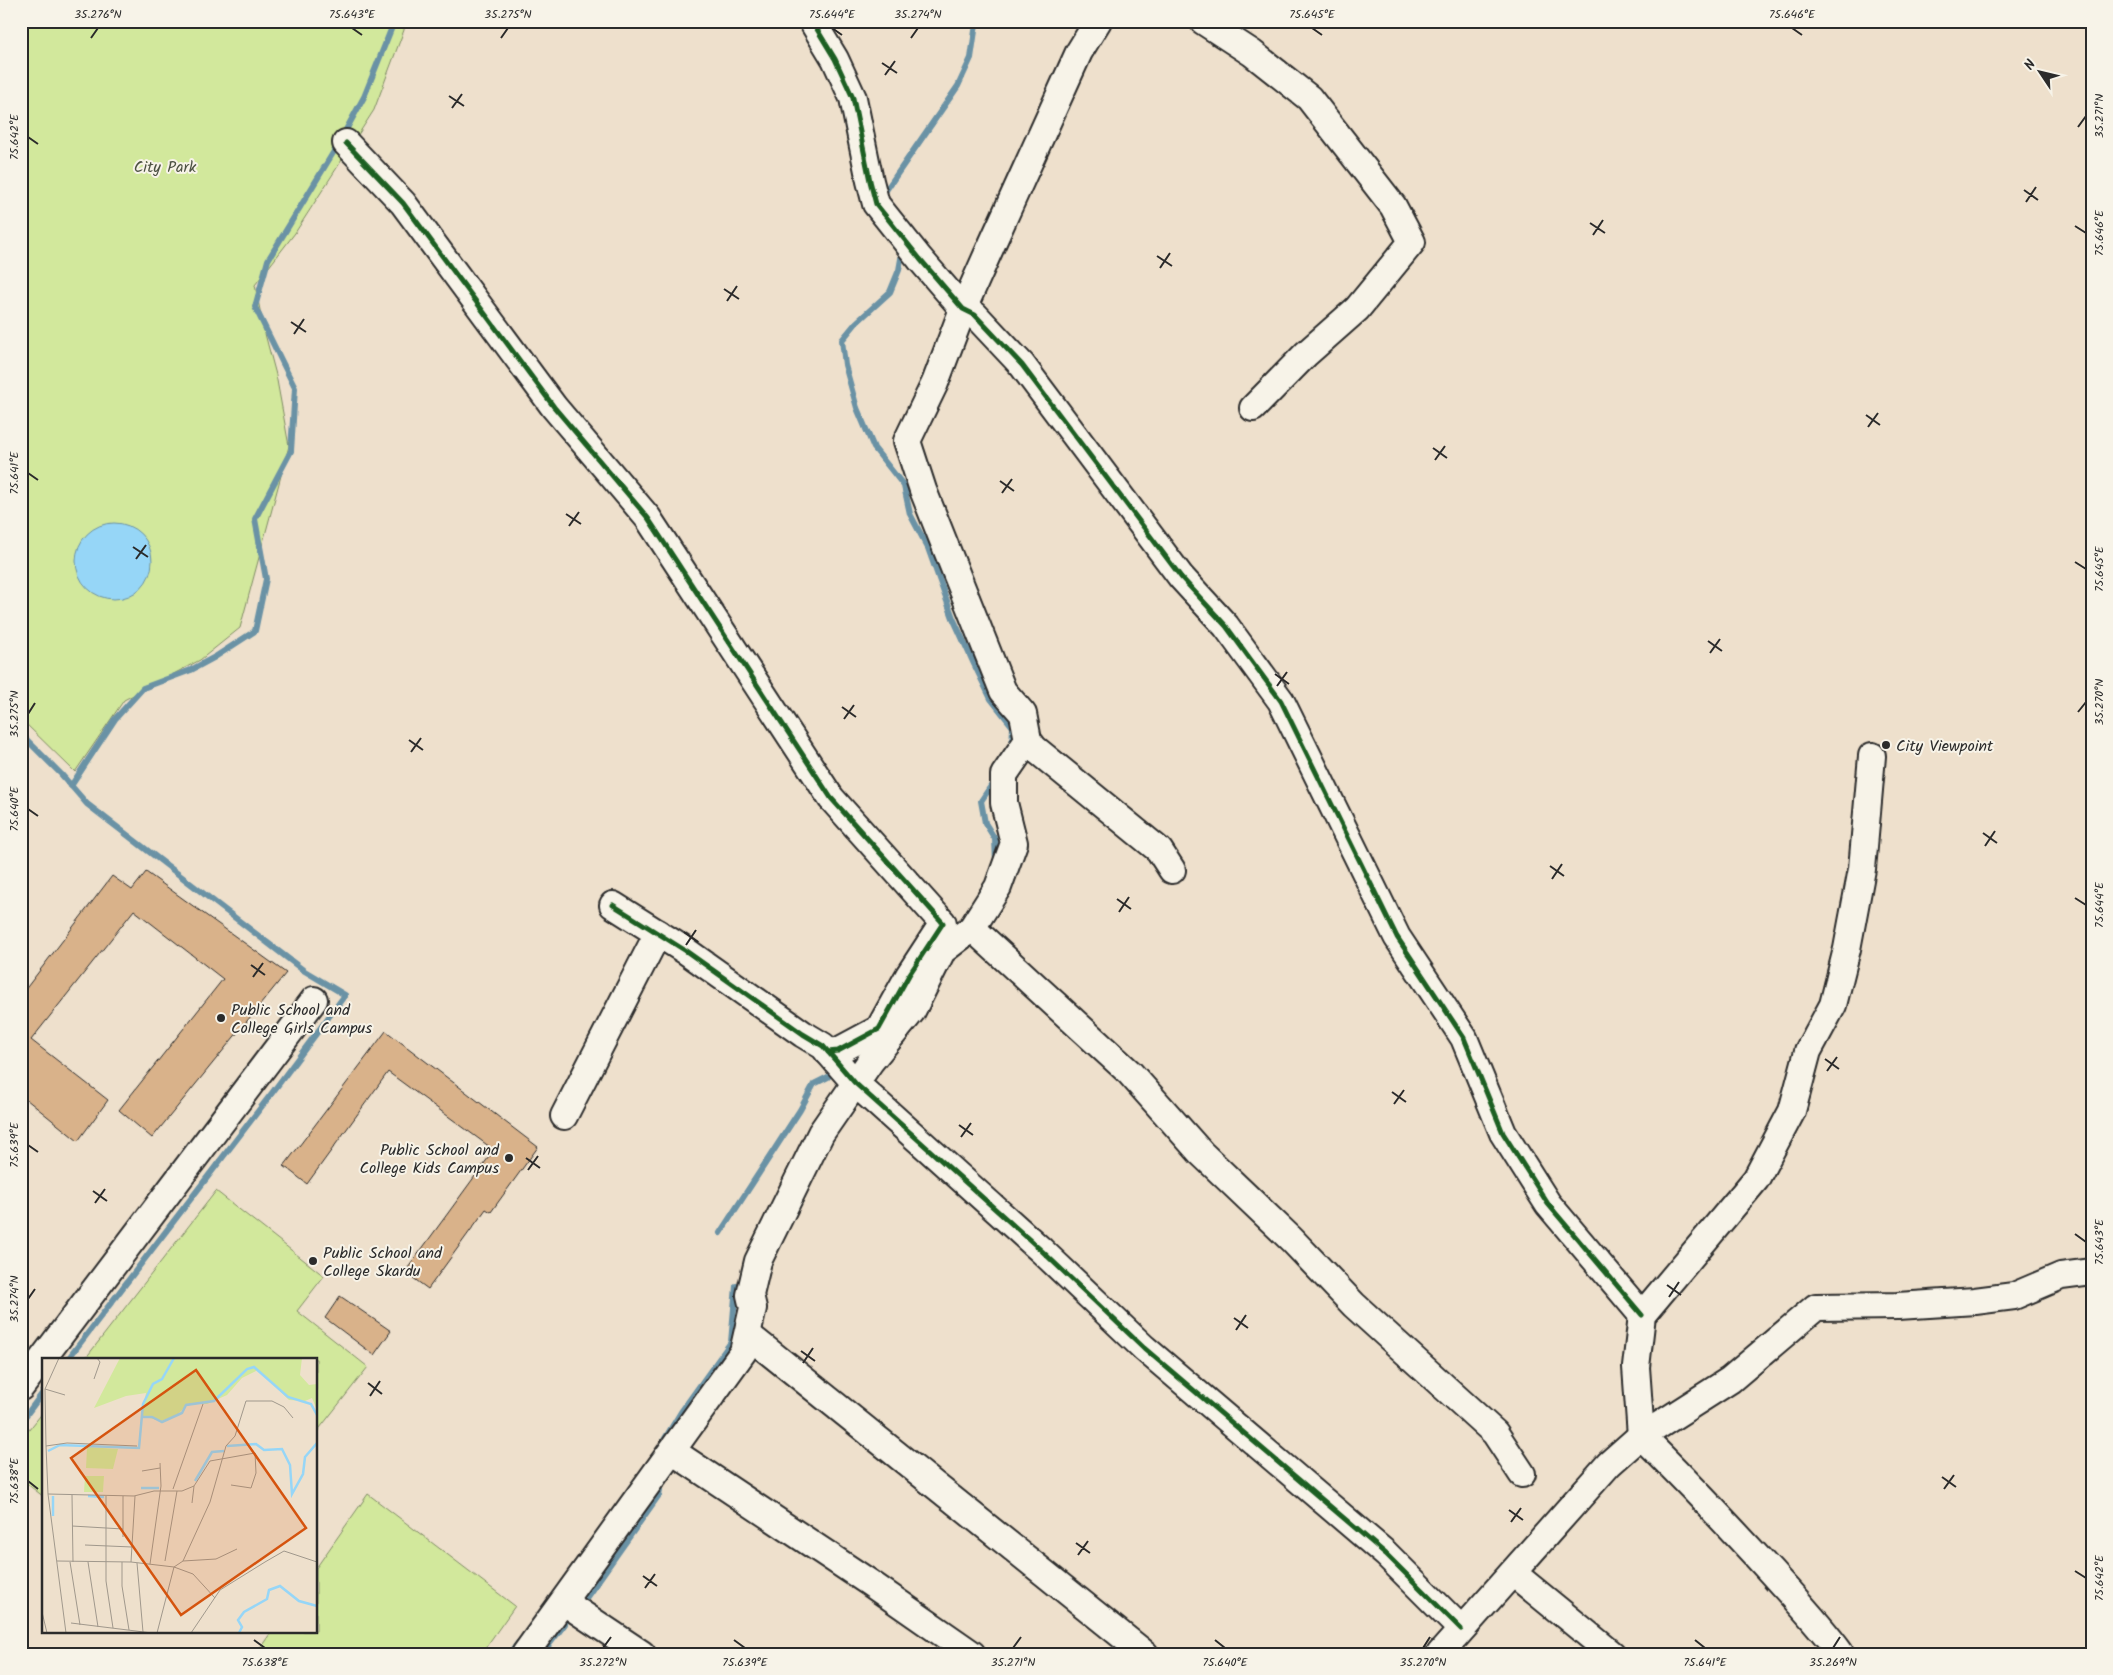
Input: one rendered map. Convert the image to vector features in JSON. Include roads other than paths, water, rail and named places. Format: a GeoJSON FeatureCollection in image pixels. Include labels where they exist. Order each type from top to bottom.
{"type":"FeatureCollection","features":[{"type":"Feature","properties":{"kind":"street"},"geometry":{"type":"LineString","coordinates":[[812,21],[834,59],[853,98],[876,204],[963,309],[975,315],[1022,365],[1181,577],[1226,626],[1281,701],[1397,937],[1464,1038],[1504,1133],[1548,1204],[1642,1315]]}},
{"type":"Feature","properties":{"kind":"street"},"geometry":{"type":"LineString","coordinates":[[1098,21],[1079,52],[963,309],[935,383],[907,441],[923,490],[1003,691],[1023,714],[1028,740],[1034,748],[1159,850],[1172,870]]}},
{"type":"Feature","properties":{"kind":"street"},"geometry":{"type":"LineString","coordinates":[[1203,21],[1252,53],[1309,98],[1394,206],[1412,242],[1357,309],[1306,354],[1253,408]]}},
{"type":"Feature","properties":{"kind":"street"},"geometry":{"type":"LineString","coordinates":[[346,143],[403,204],[554,407],[648,518],[831,798],[943,924],[909,974],[879,1028],[838,1052],[828,1052]]}},
{"type":"Feature","properties":{"kind":"street"},"geometry":{"type":"LineString","coordinates":[[525,1654],[743,1352],[753,1308],[750,1295],[758,1261],[821,1133],[856,1083],[912,1011],[942,951],[972,928],[998,887],[1014,843],[1004,804],[1004,775],[1028,740]]}},
{"type":"Feature","properties":{"kind":"street"},"geometry":{"type":"LineString","coordinates":[[1841,1654],[1824,1630],[1760,1560],[1692,1486],[1641,1436],[1636,1367],[1642,1315],[1756,1179],[1792,1112],[1808,1051],[1833,1005],[1847,949],[1862,869],[1872,756]]}},
{"type":"Feature","properties":{"kind":"street"},"geometry":{"type":"LineString","coordinates":[[613,905],[658,933],[823,1046],[856,1083],[1042,1251],[1144,1348],[1386,1554],[1461,1629]]}},
{"type":"Feature","properties":{"kind":"street"},"geometry":{"type":"LineString","coordinates":[[972,928],[1130,1073],[1201,1153],[1292,1240],[1354,1305],[1495,1434],[1522,1474]]}},
{"type":"Feature","properties":{"kind":"street"},"geometry":{"type":"LineString","coordinates":[[564,1116],[658,933]]}},
{"type":"Feature","properties":{"kind":"street"},"geometry":{"type":"LineString","coordinates":[[43,1358],[314,1000]]}},
{"type":"Feature","properties":{"kind":"street"},"geometry":{"type":"LineString","coordinates":[[1440,1654],[1609,1464],[1641,1436],[1730,1380],[1816,1306],[1898,1306],[1975,1302],[2014,1296],[2061,1276],[2092,1272]]}},
{"type":"Feature","properties":{"kind":"street"},"geometry":{"type":"LineString","coordinates":[[748,1335],[1145,1654]]}},
{"type":"Feature","properties":{"kind":"street"},"geometry":{"type":"LineString","coordinates":[[21,1387],[42,1359]]}},
{"type":"Feature","properties":{"kind":"street"},"geometry":{"type":"LineString","coordinates":[[672,1451],[870,1582],[972,1654]]}},
{"type":"Feature","properties":{"kind":"street"},"geometry":{"type":"LineString","coordinates":[[1514,1573],[1612,1654]]}},
{"type":"Feature","properties":{"kind":"street"},"geometry":{"type":"LineString","coordinates":[[564,1602],[642,1654]]}},
{"type":"Feature","properties":{"kind":"water"},"geometry":{"type":"Polygon","coordinates":[[[114,523],[128,526],[141,534],[149,547],[152,561],[149,575],[141,588],[128,596],[114,599],[100,596],[87,588],[79,575],[76,561],[79,547],[87,534],[100,526],[114,523]]]}},
{"type":"Feature","properties":{"kind":"waterway"},"geometry":{"type":"LineString","coordinates":[[71,786],[115,719],[143,688],[191,670],[255,631],[266,579],[255,519],[291,451],[295,388],[255,307],[268,260],[336,148],[364,97],[392,27],[391,21]]}},
{"type":"Feature","properties":{"kind":"waterway"},"geometry":{"type":"LineString","coordinates":[[882,196],[958,86],[971,58],[978,21]]}},
{"type":"Feature","properties":{"kind":"waterway"},"geometry":{"type":"LineString","coordinates":[[900,250],[902,253],[899,270],[890,292],[856,323],[842,340],[845,365],[857,408],[874,448],[904,486],[910,514],[928,548],[953,618],[974,664],[991,699],[1013,727],[1012,747]]}},
{"type":"Feature","properties":{"kind":"waterway"},"geometry":{"type":"LineString","coordinates":[[21,734],[61,774],[87,804],[303,970],[345,995],[69,1358]]}},
{"type":"Feature","properties":{"kind":"waterway"},"geometry":{"type":"LineString","coordinates":[[995,780],[981,801],[985,823],[995,839],[996,863]]}},
{"type":"Feature","properties":{"kind":"waterway"},"geometry":{"type":"LineString","coordinates":[[720,1233],[800,1110],[814,1084],[828,1077]]}},
{"type":"Feature","properties":{"kind":"waterway"},"geometry":{"type":"LineString","coordinates":[[664,1440],[681,1412],[731,1342],[736,1286]]}},
{"type":"Feature","properties":{"kind":"waterway"},"geometry":{"type":"LineString","coordinates":[[21,1422],[42,1394]]}},
{"type":"Feature","properties":{"kind":"waterway"},"geometry":{"type":"LineString","coordinates":[[586,1598],[659,1495],[660,1490]]}},
{"type":"Feature","properties":{"kind":"waterway"},"geometry":{"type":"LineString","coordinates":[[542,1654],[565,1624]]}},
{"type":"Feature","properties":{"kind":"waterway"},"geometry":{"type":"LineString","coordinates":[[510,1654],[518,1643]]}},
{"type":"Feature","properties":{"kind":"place","name":"City Viewpoint"},"geometry":{"type":"Point","coordinates":[1886,745]}},
{"type":"Feature","properties":{"kind":"place","name":"Public School and College Girls Campus"},"geometry":{"type":"Point","coordinates":[221,1018]}},
{"type":"Feature","properties":{"kind":"place","name":"Public School and College Kids Campus"},"geometry":{"type":"Point","coordinates":[509,1158]}},
{"type":"Feature","properties":{"kind":"place","name":"Public School and College Skardu"},"geometry":{"type":"Point","coordinates":[313,1261]}},
{"type":"Feature","properties":{"kind":"park label","name":"City Park"},"geometry":{"type":"Point","coordinates":[165,166]}}]}
